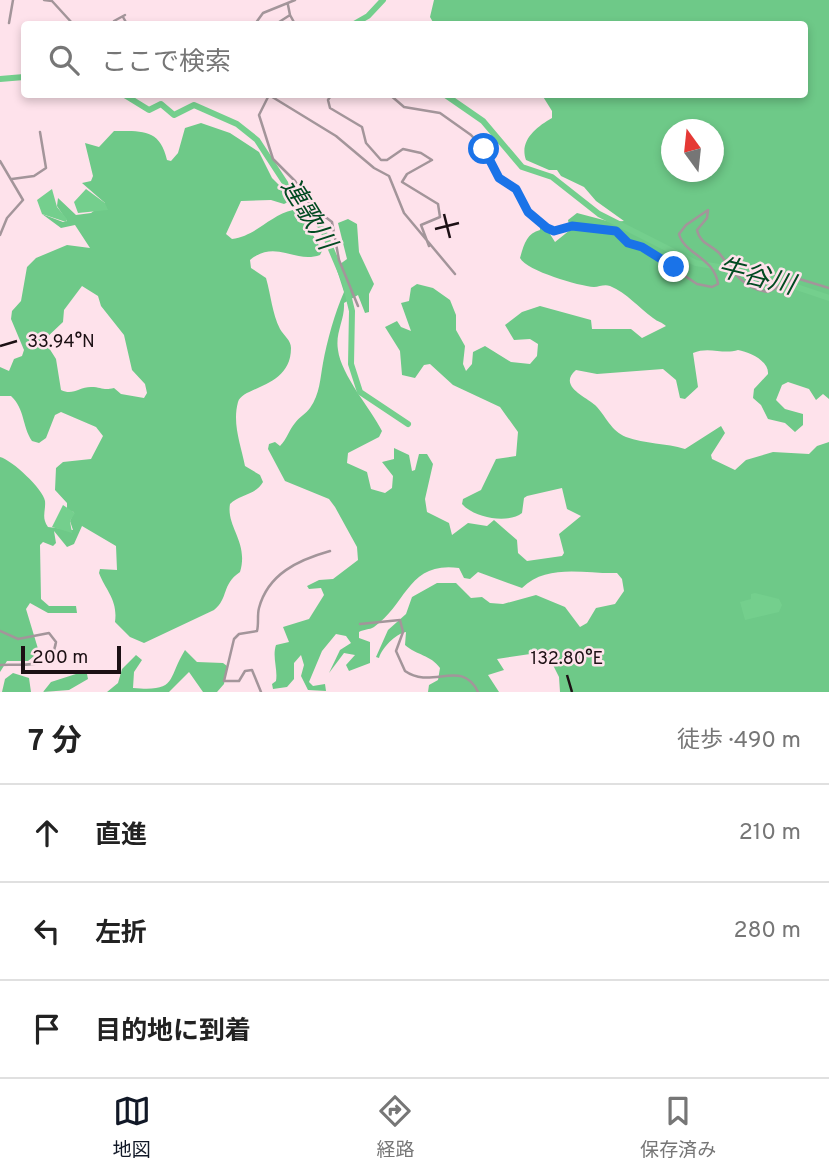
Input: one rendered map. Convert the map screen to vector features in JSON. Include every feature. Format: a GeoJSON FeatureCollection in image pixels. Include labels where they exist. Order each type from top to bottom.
{"type":"FeatureCollection","features":[{"type":"Feature","properties":{"kind":"street"},"geometry":{"type":"LineString","coordinates":[[9,23],[13,0]]}},
{"type":"Feature","properties":{"kind":"street"},"geometry":{"type":"LineString","coordinates":[[44,0],[52,1],[70,21]]}},
{"type":"Feature","properties":{"kind":"street"},"geometry":{"type":"LineString","coordinates":[[257,21],[263,13],[295,0]]}},
{"type":"Feature","properties":{"kind":"street"},"geometry":{"type":"LineString","coordinates":[[288,5],[293,21]]}},
{"type":"Feature","properties":{"kind":"street"},"geometry":{"type":"LineString","coordinates":[[281,21],[290,15]]}},
{"type":"Feature","properties":{"kind":"street"},"geometry":{"type":"LineString","coordinates":[[114,20],[124,16],[126,21]]}},
{"type":"Feature","properties":{"kind":"street"},"geometry":{"type":"LineString","coordinates":[[268,98],[259,115],[273,159],[295,181],[311,206],[332,222],[339,261],[358,306]]}},
{"type":"Feature","properties":{"kind":"street"},"geometry":{"type":"LineString","coordinates":[[274,98],[336,136],[374,168],[389,176],[404,213],[455,274]]}},
{"type":"Feature","properties":{"kind":"street"},"geometry":{"type":"LineString","coordinates":[[329,98],[330,108],[362,127],[366,143],[381,160],[387,160],[403,149],[421,152],[432,160],[407,174],[402,181],[438,204],[440,217],[421,225],[429,246]]}},
{"type":"Feature","properties":{"kind":"street"},"geometry":{"type":"LineString","coordinates":[[394,98],[404,107],[440,113],[471,135],[484,149],[499,178],[516,189],[528,212],[551,230],[572,226],[616,231],[628,243],[642,247],[697,284],[712,287],[718,284],[705,258],[685,245],[679,234],[686,225],[708,210],[707,218],[697,230],[699,237],[715,250],[747,285],[768,292],[796,278],[829,288]]}},
{"type":"Feature","properties":{"kind":"street"},"geometry":{"type":"LineString","coordinates":[[12,179],[34,176],[46,168],[40,132]]}},
{"type":"Feature","properties":{"kind":"street"},"geometry":{"type":"LineString","coordinates":[[0,161],[23,201],[7,218],[0,235]]}},
{"type":"Feature","properties":{"kind":"street"},"geometry":{"type":"LineString","coordinates":[[261,692],[252,670],[244,671],[239,681],[225,683],[234,639],[239,634],[257,631],[259,607],[275,577],[305,559],[330,551]]}},
{"type":"Feature","properties":{"kind":"street"},"geometry":{"type":"LineString","coordinates":[[360,624],[400,620],[403,632],[396,651],[405,671],[426,678],[464,675],[472,681],[478,692]]}},
{"type":"Feature","properties":{"kind":"street"},"geometry":{"type":"LineString","coordinates":[[0,631],[18,639],[48,633],[54,636],[57,642],[51,655],[37,665],[0,665]]}},
{"type":"Feature","properties":{"kind":"shaded area"},"geometry":{"type":"Polygon","coordinates":[[[434,0],[829,0],[829,399],[823,394],[816,400],[809,389],[788,382],[782,385],[776,400],[785,409],[803,414],[803,425],[795,432],[785,423],[768,419],[761,405],[753,398],[754,389],[768,374],[767,369],[758,358],[738,350],[705,350],[693,353],[698,387],[685,399],[680,398],[676,380],[663,369],[597,374],[576,370],[570,381],[575,390],[595,405],[616,431],[626,437],[685,449],[721,426],[725,433],[711,455],[712,459],[735,470],[746,460],[773,452],[809,454],[817,446],[829,442],[829,692],[560,692],[559,677],[550,659],[537,653],[497,659],[504,670],[488,675],[499,692],[428,692],[429,685],[438,680],[440,668],[432,660],[405,645],[406,632],[393,638],[379,658],[376,657],[388,630],[406,614],[412,597],[437,583],[456,583],[471,598],[482,597],[490,603],[503,604],[536,595],[565,607],[580,627],[587,623],[596,608],[615,604],[624,591],[622,579],[617,573],[555,573],[532,580],[522,588],[478,572],[470,579],[464,578],[459,568],[429,571],[418,578],[385,618],[374,627],[359,632],[359,638],[370,642],[370,663],[349,671],[346,665],[355,655],[344,653],[329,673],[340,650],[351,643],[346,636],[336,634],[322,651],[309,682],[313,686],[325,684],[326,691],[308,690],[301,676],[304,665],[301,655],[294,663],[294,679],[287,687],[273,689],[272,684],[276,681],[276,645],[289,642],[283,627],[309,619],[324,595],[321,588],[309,589],[307,586],[319,580],[333,579],[358,560],[357,547],[329,499],[285,481],[268,449],[269,444],[275,442],[280,446],[297,421],[310,408],[318,392],[329,336],[344,292],[336,267],[347,259],[338,223],[348,219],[357,224],[359,252],[374,284],[369,294],[369,312],[365,313],[358,295],[344,303],[338,337],[340,360],[382,431],[379,437],[348,453],[347,463],[367,472],[371,489],[385,493],[392,488],[393,476],[382,462],[394,459],[394,448],[409,455],[412,471],[415,470],[419,454],[427,454],[433,464],[425,499],[427,512],[449,523],[452,535],[468,523],[487,526],[494,520],[517,540],[518,553],[527,561],[562,556],[564,553],[559,534],[581,516],[567,509],[562,488],[527,496],[524,498],[522,513],[508,518],[483,516],[462,504],[463,499],[481,490],[496,459],[516,456],[518,432],[500,407],[453,385],[430,364],[424,365],[415,378],[402,375],[400,351],[385,327],[397,321],[401,327],[411,331],[401,303],[409,301],[411,288],[417,284],[433,288],[450,300],[456,315],[456,330],[465,346],[463,364],[466,371],[472,364],[473,352],[485,346],[511,362],[530,364],[537,356],[538,344],[530,339],[514,340],[505,325],[522,312],[540,306],[591,320],[592,329],[631,329],[642,338],[666,326],[610,286],[594,287],[566,281],[532,268],[520,258],[529,236],[540,230],[540,223],[543,223],[555,242],[570,230],[568,220],[577,213],[611,222],[624,221],[596,201],[584,187],[561,176],[557,170],[549,170],[526,160],[524,153],[530,135],[552,118],[552,111],[544,98],[808,98],[808,21],[432,21],[430,17],[434,0]]]}},
{"type":"Feature","properties":{"kind":"shaded area"},"geometry":{"type":"Polygon","coordinates":[[[201,123],[230,133],[259,152],[272,178],[289,195],[288,202],[284,204],[271,200],[241,201],[226,234],[232,239],[241,237],[293,210],[304,219],[322,251],[320,255],[311,257],[268,252],[250,260],[251,268],[266,278],[277,323],[291,348],[289,361],[283,371],[266,384],[248,392],[238,402],[236,410],[245,466],[260,475],[263,482],[256,490],[230,504],[231,520],[242,552],[240,572],[230,582],[222,601],[214,610],[144,643],[130,637],[115,622],[113,602],[99,573],[100,569],[117,570],[116,546],[82,526],[74,544],[67,547],[54,531],[56,543],[53,546],[43,542],[40,545],[41,599],[49,606],[76,606],[77,613],[48,613],[30,603],[26,609],[39,652],[28,661],[7,661],[0,672],[0,457],[19,469],[39,489],[45,501],[44,517],[48,527],[73,530],[70,521],[74,512],[67,511],[67,503],[55,490],[56,468],[63,462],[91,459],[103,436],[96,427],[61,412],[55,415],[46,438],[39,443],[32,441],[16,401],[11,396],[0,396],[0,367],[9,371],[14,359],[22,356],[24,350],[11,319],[12,311],[21,301],[27,267],[36,258],[67,245],[90,248],[75,225],[61,228],[42,214],[67,221],[57,206],[58,198],[76,215],[91,213],[105,203],[82,183],[91,181],[93,176],[85,143],[99,147],[114,131],[142,132],[160,142],[167,160],[171,161],[178,153],[185,128],[201,123]],[[82,286],[64,310],[63,322],[44,340],[56,359],[61,390],[73,392],[87,387],[114,388],[121,394],[144,398],[147,393],[145,384],[132,370],[124,335],[101,306],[98,296],[82,286]]]}},
{"type":"Feature","properties":{"kind":"shaded area"},"geometry":{"type":"Polygon","coordinates":[[[52,189],[57,207],[67,219],[66,222],[42,214],[37,200],[52,189]]]}},
{"type":"Feature","properties":{"kind":"shaded area"},"geometry":{"type":"Polygon","coordinates":[[[86,189],[105,203],[108,210],[78,213],[74,202],[86,189]]]}},
{"type":"Feature","properties":{"kind":"shaded area"},"geometry":{"type":"Polygon","coordinates":[[[63,505],[75,513],[70,521],[72,533],[52,527],[63,505]]]}},
{"type":"Feature","properties":{"kind":"shaded area"},"geometry":{"type":"Polygon","coordinates":[[[751,594],[779,599],[782,605],[779,612],[745,620],[740,602],[751,599],[751,594]]]}},
{"type":"Feature","properties":{"kind":"shaded area"},"geometry":{"type":"Polygon","coordinates":[[[185,650],[197,662],[223,663],[227,666],[224,684],[217,692],[203,692],[189,672],[169,692],[107,692],[118,683],[122,669],[136,655],[142,660],[134,672],[133,688],[158,688],[164,685],[173,676],[185,650]]]}},
{"type":"Feature","properties":{"kind":"shaded area"},"geometry":{"type":"Polygon","coordinates":[[[13,673],[29,678],[31,692],[2,692],[5,679],[13,673]]]}},
{"type":"Feature","properties":{"kind":"shaded area"},"geometry":{"type":"Polygon","coordinates":[[[79,673],[87,674],[88,679],[69,690],[43,692],[51,682],[79,673]]]}},
{"type":"Feature","properties":{"kind":"waterway"},"geometry":{"type":"LineString","coordinates":[[359,21],[383,0]]}},
{"type":"Feature","properties":{"kind":"waterway"},"geometry":{"type":"LineString","coordinates":[[0,79],[21,77]]}},
{"type":"Feature","properties":{"kind":"waterway","name":"連歌川"},"geometry":{"type":"LineString","coordinates":[[130,98],[149,110],[161,104],[174,115],[194,105],[237,124],[257,140],[287,186],[322,228],[345,282],[352,311],[351,364],[360,392],[408,424]]}},
{"type":"Feature","properties":{"kind":"waterway","name":"牛谷川"},"geometry":{"type":"LineString","coordinates":[[450,98],[483,121],[522,167],[552,177],[599,214],[696,263],[758,274],[829,298]]}},
{"type":"Feature","properties":{"kind":"route"},"geometry":{"type":"LineString","coordinates":[[484,149],[495,174],[516,189],[528,212],[547,228],[558,231],[572,226],[616,231],[628,243],[642,247],[674,267]]}}]}
